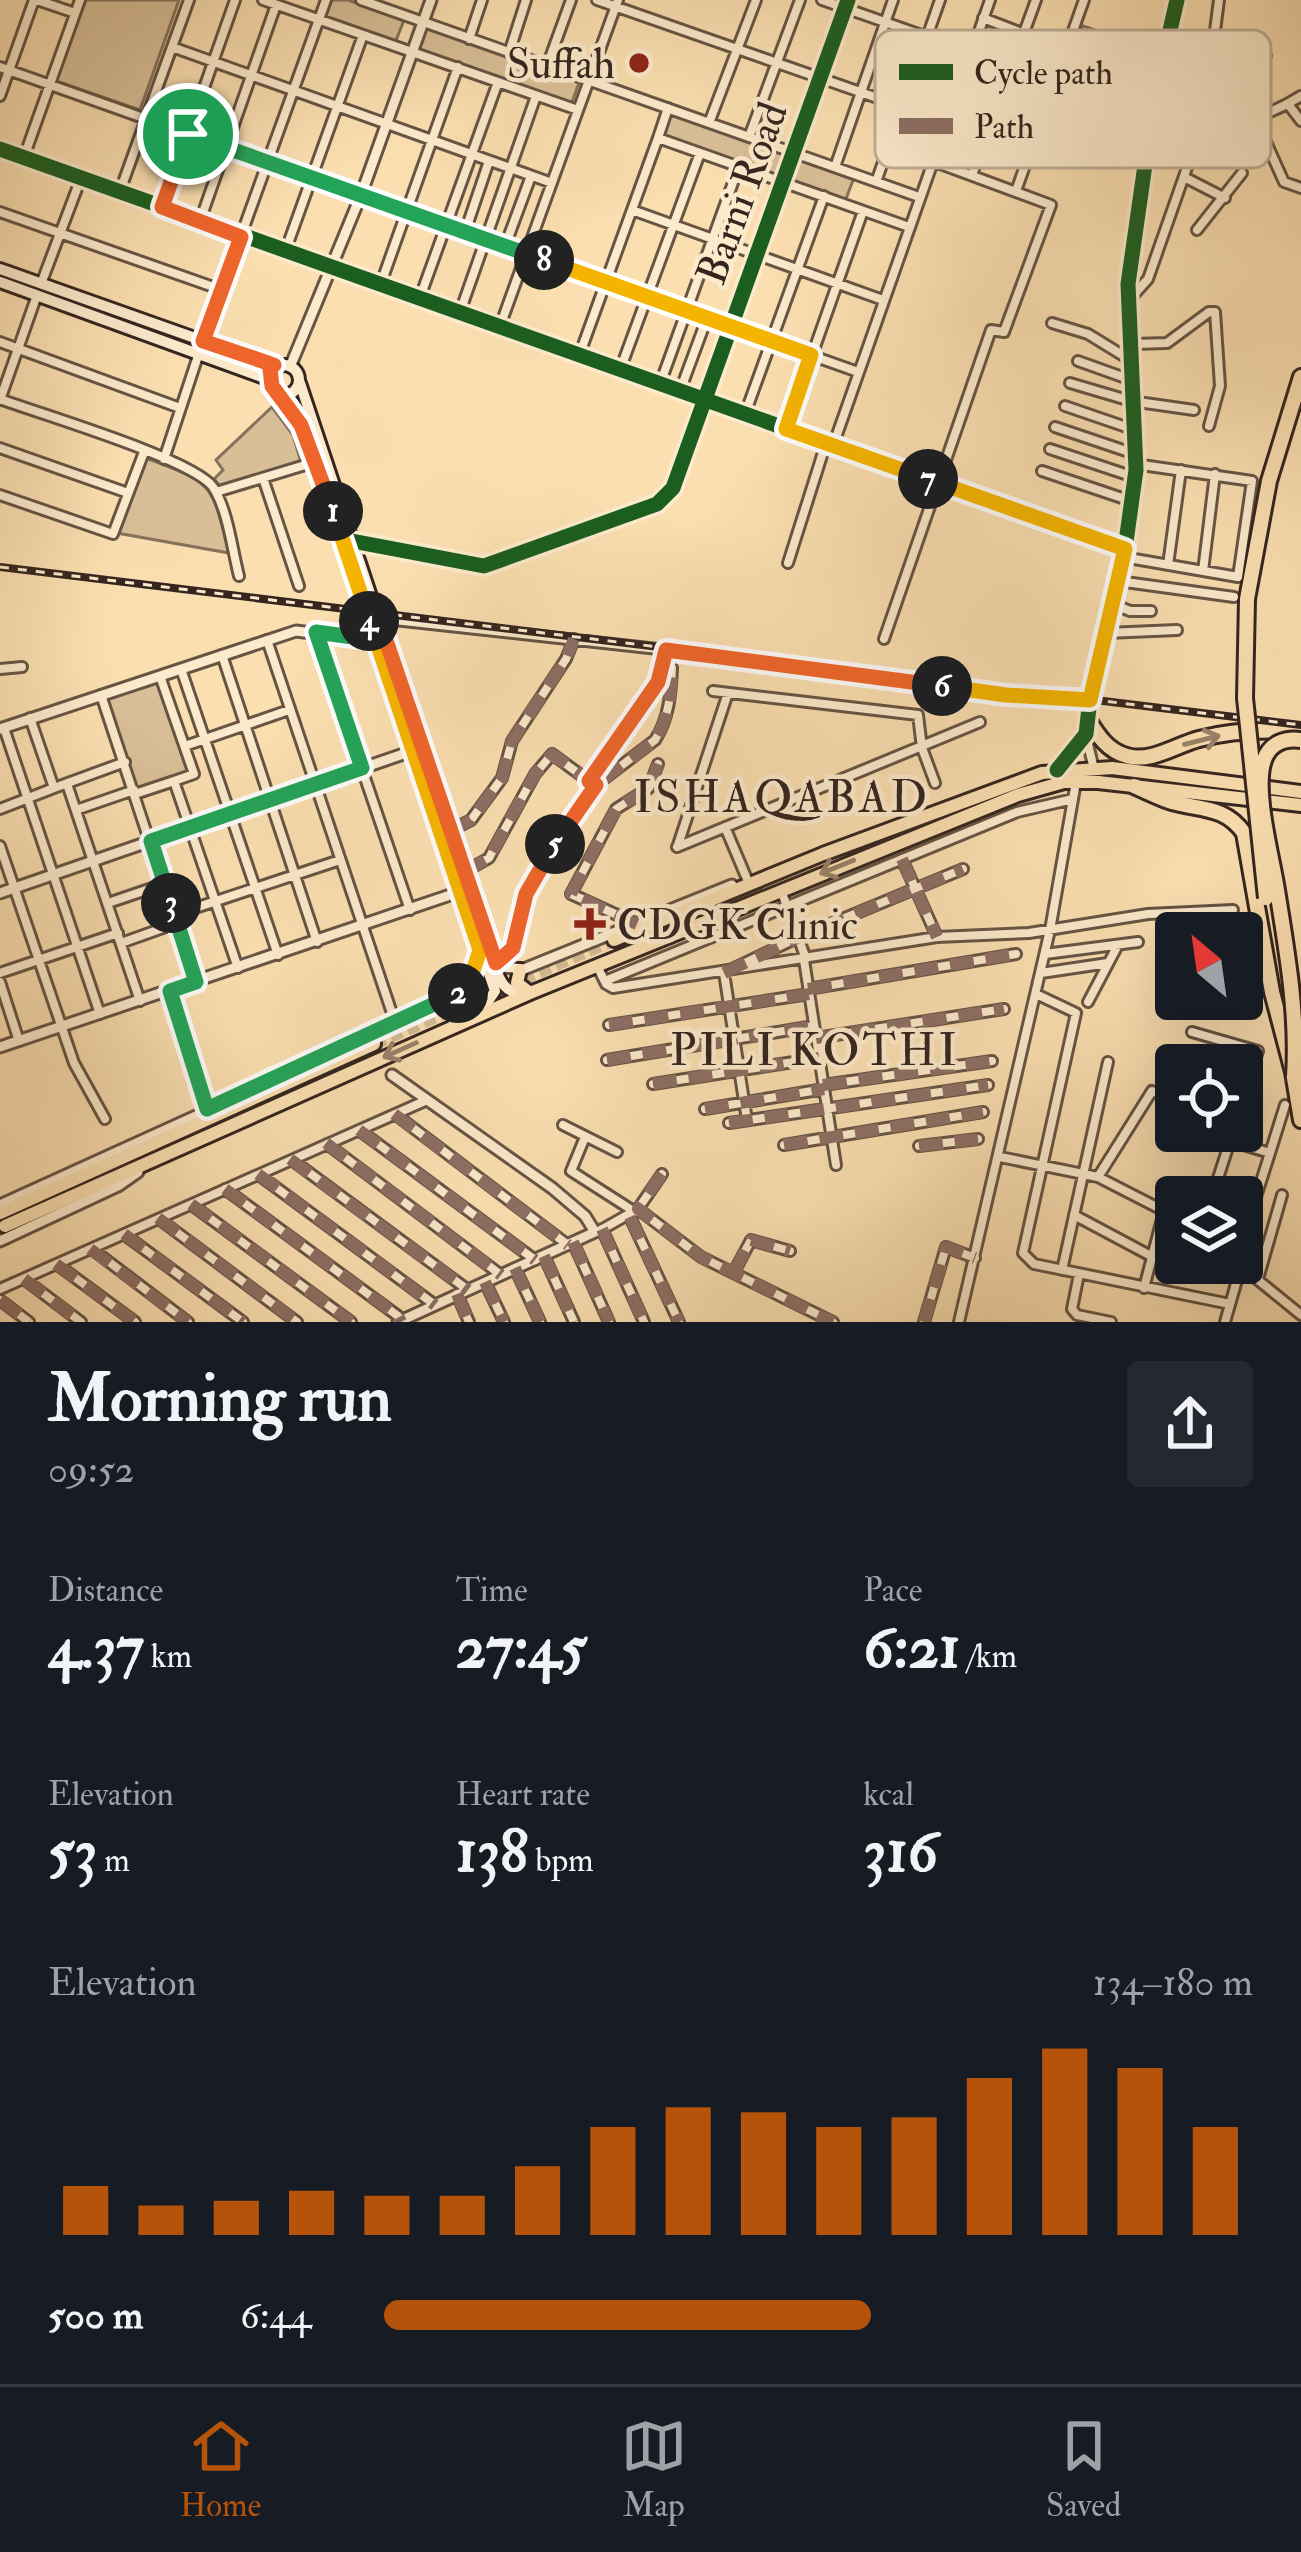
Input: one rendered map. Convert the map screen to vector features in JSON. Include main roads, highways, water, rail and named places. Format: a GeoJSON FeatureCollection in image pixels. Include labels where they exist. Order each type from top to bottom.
{"type":"FeatureCollection","features":[{"type":"Feature","properties":{"kind":"highway"},"geometry":{"type":"LineString","coordinates":[[1301,377],[1269,482],[1247,599],[1245,698],[1260,851],[1301,1120]]}},
{"type":"Feature","properties":{"kind":"highway"},"geometry":{"type":"LineString","coordinates":[[1087,726],[1126,756],[1142,757]]}},
{"type":"Feature","properties":{"kind":"highway"},"geometry":{"type":"LineString","coordinates":[[1112,768],[1199,739],[1251,730],[1301,736]]}},
{"type":"Feature","properties":{"kind":"highway"},"geometry":{"type":"LineString","coordinates":[[1294,1077],[1297,1033],[1262,764],[1274,745],[1301,736]]}},
{"type":"Feature","properties":{"kind":"highway"},"geometry":{"type":"LineString","coordinates":[[1,1221],[152,1161],[597,965],[1018,795],[1094,769],[1274,795],[1301,806]]}},
{"type":"Feature","properties":{"kind":"highway"},"geometry":{"type":"LineString","coordinates":[[614,940],[1018,779],[1057,770],[1133,786],[1274,795],[1301,792]]}},
{"type":"Feature","properties":{"kind":"highway"},"geometry":{"type":"LineString","coordinates":[[1133,786],[1172,802],[1209,807],[1235,820],[1244,833],[1271,992],[1294,1077]]}},
{"type":"Feature","properties":{"kind":"highway"},"geometry":{"type":"LineString","coordinates":[[520,970],[518,982],[528,994]]}},
{"type":"Feature","properties":{"kind":"highway"},"geometry":{"type":"LineString","coordinates":[[449,1001],[459,1012],[454,1026]]}},
{"type":"Feature","properties":{"kind":"highway"},"geometry":{"type":"LineString","coordinates":[[1,1221],[374,1044]]}},
{"type":"Feature","properties":{"kind":"highway"},"geometry":{"type":"LineString","coordinates":[[200,1123],[278,1078]]}},
{"type":"Feature","properties":{"kind":"highway"},"geometry":{"type":"LineString","coordinates":[[83,1166],[173,1136]]}},
{"type":"Feature","properties":{"kind":"main road"},"geometry":{"type":"LineString","coordinates":[[0,269],[39,289],[201,347],[290,368],[300,383],[373,619],[450,831],[489,956],[495,992],[477,1016]]}},
{"type":"Feature","properties":{"kind":"main road"},"geometry":{"type":"LineString","coordinates":[[0,282],[39,289]]}},
{"type":"Feature","properties":{"kind":"main road"},"geometry":{"type":"LineString","coordinates":[[201,347],[290,394],[300,383]]}},
{"type":"Feature","properties":{"kind":"main road"},"geometry":{"type":"LineString","coordinates":[[274,365],[270,369],[273,385],[301,425],[348,542]]}},
{"type":"Feature","properties":{"kind":"main road"},"geometry":{"type":"LineString","coordinates":[[373,619],[375,640],[459,892],[503,988],[528,994]]}},
{"type":"Feature","properties":{"kind":"tunnel"},"geometry":{"type":"LineString","coordinates":[[374,1044],[614,940]]}},
{"type":"Feature","properties":{"kind":"railway"},"geometry":{"type":"LineString","coordinates":[[0,567],[1301,725]]}},
{"type":"Feature","properties":{"kind":"place","name":"Suffah"},"geometry":{"type":"Point","coordinates":[639,63]}},
{"type":"Feature","properties":{"kind":"place","name":"CDGK Clinic"},"geometry":{"type":"Point","coordinates":[590,924]}},
{"type":"Feature","properties":{"kind":"district","name":"ISHAQABAD"},"geometry":{"type":"Point","coordinates":[782,796]}},
{"type":"Feature","properties":{"kind":"district","name":"PILI KOTHI"},"geometry":{"type":"Point","coordinates":[815,1049]}}]}
